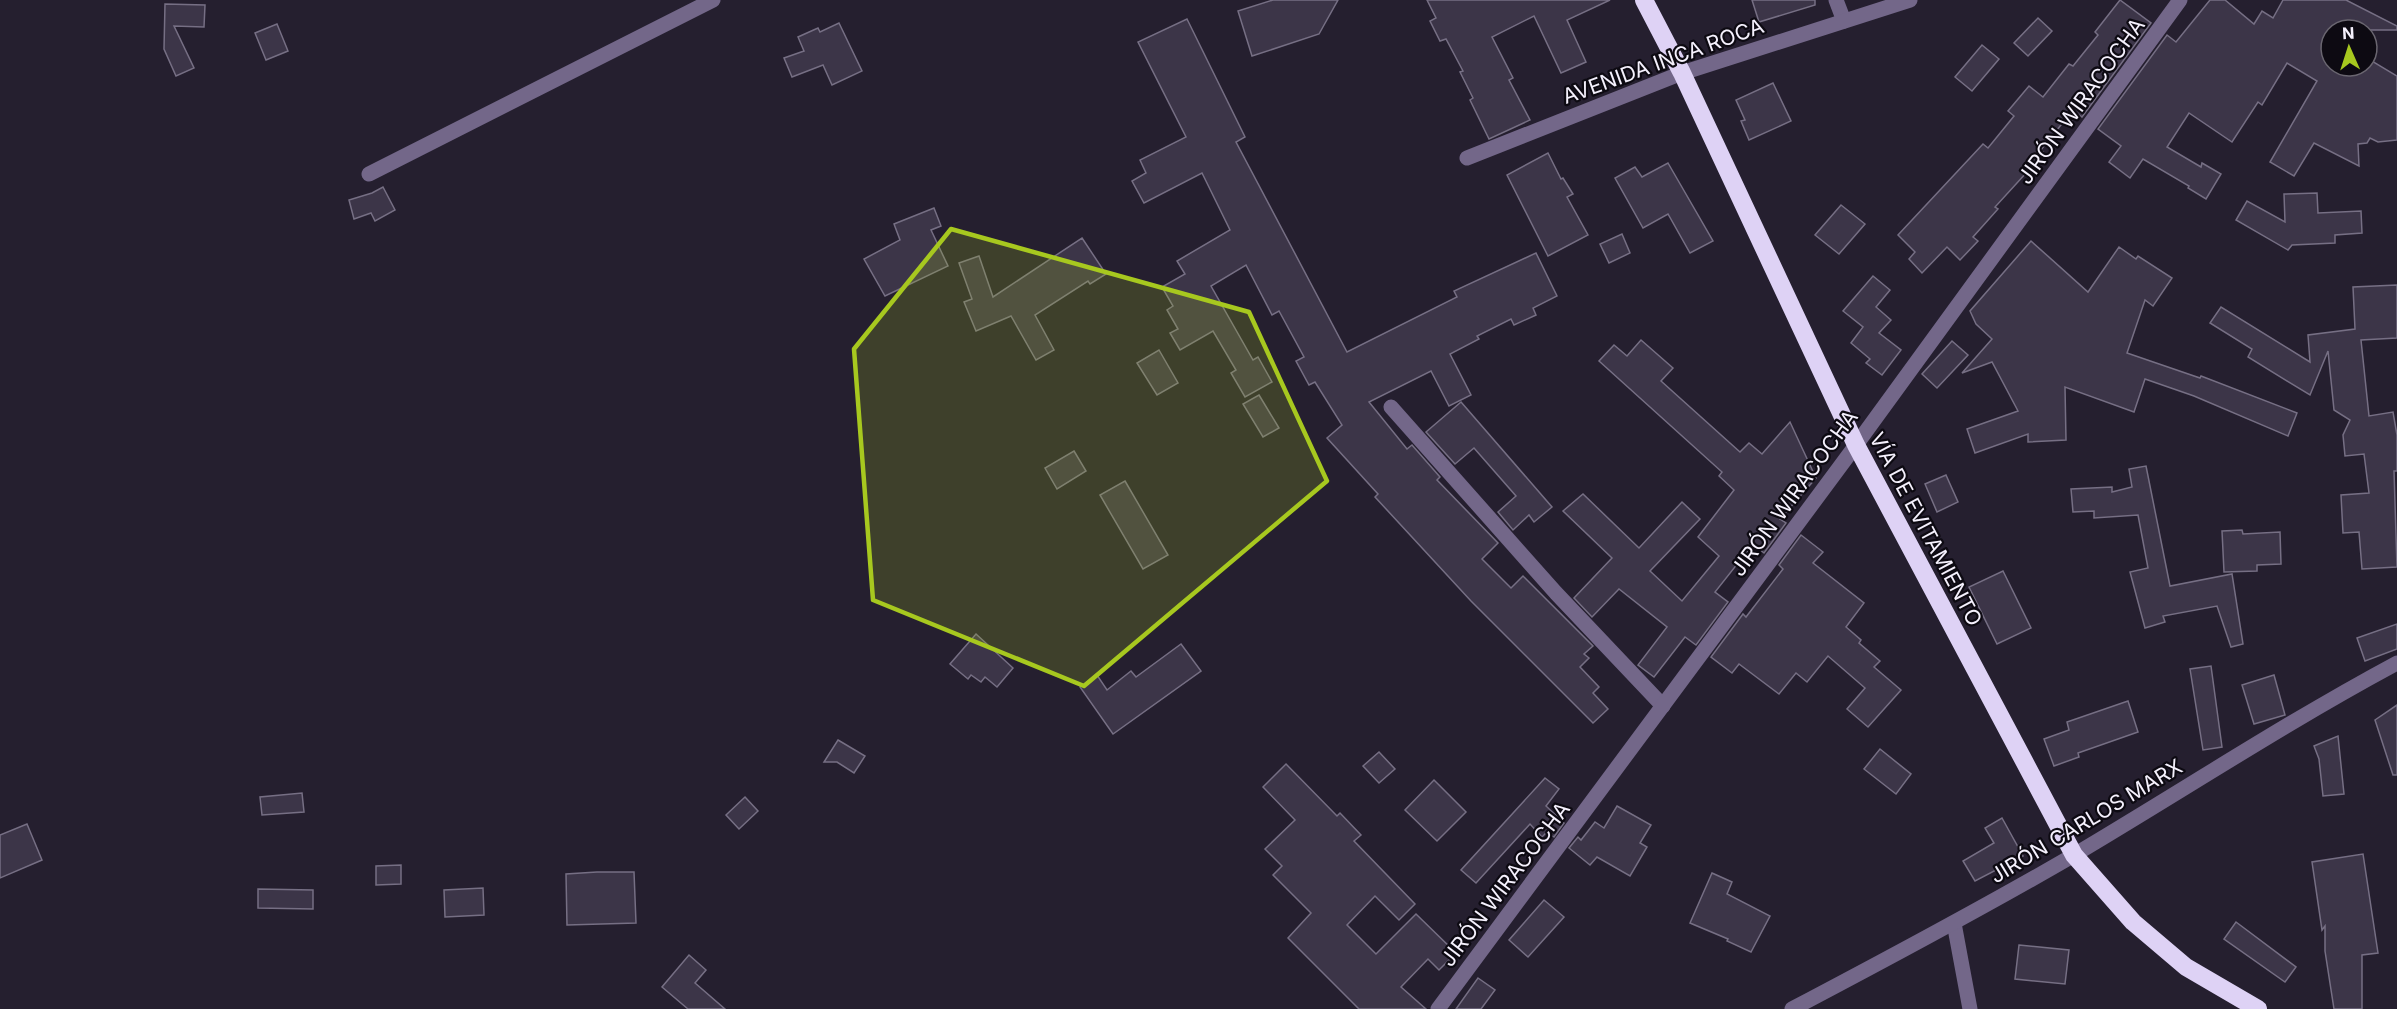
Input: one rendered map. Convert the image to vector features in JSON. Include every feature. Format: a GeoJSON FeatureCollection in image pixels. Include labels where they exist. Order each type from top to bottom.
{"type":"FeatureCollection","features":[{"type":"Feature","properties":{"kind":"highway","name":"VÍA DE EVITAMIENTO"},"geometry":{"type":"LineString","coordinates":[[1644,0],[1682,73],[1856,445],[2074,855],[2133,922],[2186,967],[2239,1004],[2258,1009]]}},
{"type":"Feature","properties":{"kind":"street"},"geometry":{"type":"LineString","coordinates":[[369,174],[713,0]]}},
{"type":"Feature","properties":{"kind":"street"},"geometry":{"type":"LineString","coordinates":[[1836,0],[1844,21]]}},
{"type":"Feature","properties":{"kind":"street","name":"AVENIDA INCA ROCA"},"geometry":{"type":"LineString","coordinates":[[1467,158],[1682,73],[1910,0]]}},
{"type":"Feature","properties":{"kind":"street","name":"JIRÓN WIRACOCHA"},"geometry":{"type":"LineString","coordinates":[[1438,1009],[1856,445],[2180,0]]}},
{"type":"Feature","properties":{"kind":"street"},"geometry":{"type":"LineString","coordinates":[[1391,407],[1556,593],[1663,706]]}},
{"type":"Feature","properties":{"kind":"street","name":"JIRÓN CARLOS MARX"},"geometry":{"type":"LineString","coordinates":[[1792,1009],[1954,923],[2074,855],[2337,695],[2397,663]]}},
{"type":"Feature","properties":{"kind":"street"},"geometry":{"type":"LineString","coordinates":[[1954,923],[1970,1009]]}},
{"type":"Feature","properties":{"kind":"highlighted area"},"geometry":{"type":"Polygon","coordinates":[[[951,229],[1249,312],[1327,481],[1084,686],[873,600],[854,349],[951,229]]]}},
{"type":"Feature","properties":{"kind":"building"},"geometry":{"type":"Polygon","coordinates":[[[1273,0],[1338,0],[1319,34],[1252,56],[1238,11],[1273,0]]]}},
{"type":"Feature","properties":{"kind":"building"},"geometry":{"type":"Polygon","coordinates":[[[1427,0],[1610,0],[1567,20],[1586,62],[1561,73],[1534,16],[1492,37],[1513,78],[1509,80],[1530,120],[1489,139],[1470,100],[1473,98],[1460,72],[1463,71],[1446,39],[1440,41],[1430,21],[1436,18],[1427,0]]]}},
{"type":"Feature","properties":{"kind":"building"},"geometry":{"type":"Polygon","coordinates":[[[1752,0],[1815,0],[1815,5],[1759,22],[1752,0]]]}},
{"type":"Feature","properties":{"kind":"building"},"geometry":{"type":"Polygon","coordinates":[[[2120,0],[2151,23],[2082,117],[2077,114],[2070,123],[2065,120],[2040,151],[2043,152],[2027,172],[1995,207],[1998,209],[1973,237],[1978,241],[1960,260],[1947,247],[1922,273],[1909,259],[1915,252],[1898,235],[1983,144],[1988,148],[2014,116],[2008,111],[2029,86],[2043,97],[2069,64],[2073,66],[2098,35],[2095,32],[2120,0]]]}},
{"type":"Feature","properties":{"kind":"building"},"geometry":{"type":"Polygon","coordinates":[[[2210,0],[2225,0],[2254,24],[2262,11],[2273,18],[2283,0],[2346,0],[2397,26],[2397,30],[2379,30],[2379,18],[2319,18],[2319,78],[2379,78],[2379,65],[2397,76],[2397,140],[2378,142],[2370,138],[2367,143],[2358,144],[2359,166],[2314,143],[2294,176],[2270,162],[2317,81],[2287,63],[2262,105],[2258,102],[2232,142],[2189,113],[2167,147],[2201,167],[2202,163],[2221,174],[2206,199],[2188,188],[2189,186],[2143,159],[2130,178],[2109,162],[2121,146],[2098,129],[2167,35],[2176,42],[2210,0]]]}},
{"type":"Feature","properties":{"kind":"building"},"geometry":{"type":"Polygon","coordinates":[[[165,4],[205,5],[204,27],[174,26],[194,68],[176,76],[164,49],[165,4]]]}},
{"type":"Feature","properties":{"kind":"building"},"geometry":{"type":"Polygon","coordinates":[[[2038,18],[2052,31],[2028,56],[2014,43],[2038,18]]]}},
{"type":"Feature","properties":{"kind":"building"},"geometry":{"type":"Polygon","coordinates":[[[1187,19],[1245,137],[1236,142],[1347,352],[1457,297],[1454,291],[1536,253],[1557,296],[1533,308],[1536,315],[1514,325],[1511,319],[1477,336],[1479,339],[1450,354],[1471,395],[1449,406],[1431,371],[1369,402],[1407,449],[1412,445],[1440,477],[1437,480],[1498,543],[1482,559],[1511,588],[1523,576],[1593,646],[1584,654],[1589,658],[1580,667],[1599,687],[1593,693],[1608,709],[1593,723],[1471,601],[1375,497],[1378,494],[1327,438],[1342,425],[1315,382],[1309,385],[1296,361],[1304,357],[1279,311],[1272,315],[1246,265],[1211,286],[1253,360],[1258,357],[1272,382],[1245,397],[1231,373],[1236,370],[1213,331],[1180,350],[1170,333],[1178,329],[1167,310],[1173,306],[1162,287],[1185,274],[1177,261],[1230,230],[1202,173],[1144,203],[1132,181],[1146,173],[1140,160],[1186,137],[1138,42],[1187,19]]]}},
{"type":"Feature","properties":{"kind":"building"},"geometry":{"type":"Polygon","coordinates":[[[839,23],[862,71],[832,85],[823,65],[792,77],[784,58],[804,51],[798,37],[818,28],[820,32],[839,23]]]}},
{"type":"Feature","properties":{"kind":"building"},"geometry":{"type":"Polygon","coordinates":[[[277,24],[288,51],[266,60],[255,33],[277,24]]]}},
{"type":"Feature","properties":{"kind":"building"},"geometry":{"type":"Polygon","coordinates":[[[1982,45],[1999,59],[1972,91],[1955,77],[1982,45]]]}},
{"type":"Feature","properties":{"kind":"building"},"geometry":{"type":"Polygon","coordinates":[[[1773,83],[1791,121],[1749,140],[1741,121],[1745,120],[1736,100],[1773,83]]]}},
{"type":"Feature","properties":{"kind":"building"},"geometry":{"type":"Polygon","coordinates":[[[1548,153],[1561,179],[1563,178],[1573,194],[1567,197],[1588,235],[1548,256],[1507,175],[1548,153]]]}},
{"type":"Feature","properties":{"kind":"building"},"geometry":{"type":"Polygon","coordinates":[[[1668,163],[1713,241],[1690,253],[1668,214],[1643,228],[1615,178],[1635,167],[1642,177],[1668,163]]]}},
{"type":"Feature","properties":{"kind":"building"},"geometry":{"type":"Polygon","coordinates":[[[383,187],[395,210],[375,221],[371,213],[354,219],[349,200],[383,187]]]}},
{"type":"Feature","properties":{"kind":"building"},"geometry":{"type":"Polygon","coordinates":[[[2317,193],[2318,213],[2361,211],[2362,233],[2335,235],[2335,243],[2292,245],[2288,250],[2236,220],[2247,201],[2285,222],[2284,194],[2317,193]]]}},
{"type":"Feature","properties":{"kind":"building"},"geometry":{"type":"Polygon","coordinates":[[[1841,205],[1865,224],[1839,254],[1815,235],[1841,205]]]}},
{"type":"Feature","properties":{"kind":"building"},"geometry":{"type":"Polygon","coordinates":[[[934,208],[941,226],[931,230],[948,266],[885,296],[864,259],[900,240],[894,224],[934,208]]]}},
{"type":"Feature","properties":{"kind":"building"},"geometry":{"type":"Polygon","coordinates":[[[1622,234],[1630,253],[1609,263],[1600,244],[1622,234]]]}},
{"type":"Feature","properties":{"kind":"building"},"geometry":{"type":"Polygon","coordinates":[[[1082,238],[1106,274],[1090,284],[1088,281],[1035,315],[1054,350],[1036,360],[1011,316],[976,331],[964,302],[972,299],[959,263],[979,256],[993,297],[1082,238]]]}},
{"type":"Feature","properties":{"kind":"building"},"geometry":{"type":"Polygon","coordinates":[[[2031,241],[2088,292],[2119,247],[2136,259],[2138,256],[2172,278],[2153,306],[2145,300],[2127,353],[2200,378],[2201,376],[2297,413],[2288,436],[2194,396],[2145,379],[2134,412],[2065,387],[2066,440],[2028,442],[2028,434],[1975,453],[1967,429],[2018,411],[1992,362],[1962,373],[1992,339],[1976,324],[1970,311],[2031,241]]]}},
{"type":"Feature","properties":{"kind":"building"},"geometry":{"type":"Polygon","coordinates":[[[1873,276],[1890,290],[1876,307],[1891,320],[1879,333],[1901,350],[1882,375],[1866,363],[1870,359],[1851,343],[1863,327],[1843,311],[1873,276]]]}},
{"type":"Feature","properties":{"kind":"building"},"geometry":{"type":"Polygon","coordinates":[[[2397,285],[2397,338],[2361,340],[2369,416],[2393,412],[2397,435],[2397,471],[2394,471],[2397,567],[2362,569],[2359,532],[2343,533],[2341,495],[2369,493],[2364,454],[2345,456],[2343,435],[2350,420],[2334,410],[2328,351],[2310,395],[2248,357],[2252,349],[2210,323],[2221,307],[2310,362],[2308,335],[2355,329],[2353,287],[2397,285]]]}},
{"type":"Feature","properties":{"kind":"building"},"geometry":{"type":"Polygon","coordinates":[[[1641,340],[1673,368],[1661,381],[1740,452],[1749,443],[1762,454],[1790,422],[1816,478],[1780,519],[1786,523],[1764,553],[1753,544],[1715,592],[1728,602],[1696,645],[1685,637],[1654,677],[1638,665],[1667,627],[1619,589],[1592,617],[1574,598],[1612,558],[1563,511],[1583,494],[1639,548],[1682,502],[1700,519],[1650,571],[1682,601],[1719,556],[1698,537],[1734,490],[1719,476],[1722,472],[1599,361],[1614,345],[1627,356],[1641,340]]]}},
{"type":"Feature","properties":{"kind":"building"},"geometry":{"type":"Polygon","coordinates":[[[1952,341],[1968,355],[1937,388],[1922,374],[1952,341]]]}},
{"type":"Feature","properties":{"kind":"building"},"geometry":{"type":"Polygon","coordinates":[[[1159,350],[1178,383],[1157,395],[1137,363],[1159,350]]]}},
{"type":"Feature","properties":{"kind":"building"},"geometry":{"type":"Polygon","coordinates":[[[1259,395],[1279,428],[1263,437],[1243,404],[1259,395]]]}},
{"type":"Feature","properties":{"kind":"building"},"geometry":{"type":"Polygon","coordinates":[[[1461,402],[1552,507],[1534,522],[1529,515],[1513,530],[1498,512],[1516,496],[1474,448],[1455,464],[1426,432],[1461,402]]]}},
{"type":"Feature","properties":{"kind":"building"},"geometry":{"type":"Polygon","coordinates":[[[1074,451],[1086,471],[1057,489],[1045,468],[1074,451]]]}},
{"type":"Feature","properties":{"kind":"building"},"geometry":{"type":"Polygon","coordinates":[[[2146,466],[2170,586],[2232,574],[2243,644],[2231,647],[2217,606],[2163,616],[2165,622],[2145,628],[2130,572],[2148,568],[2138,515],[2094,518],[2094,511],[2073,512],[2071,489],[2112,487],[2112,492],[2132,487],[2129,469],[2146,466]]]}},
{"type":"Feature","properties":{"kind":"building"},"geometry":{"type":"Polygon","coordinates":[[[1946,475],[1958,502],[1937,512],[1925,484],[1946,475]]]}},
{"type":"Feature","properties":{"kind":"building"},"geometry":{"type":"Polygon","coordinates":[[[1125,481],[1168,555],[1143,569],[1100,495],[1125,481]]]}},
{"type":"Feature","properties":{"kind":"building"},"geometry":{"type":"Polygon","coordinates":[[[2242,530],[2243,534],[2280,532],[2281,564],[2257,565],[2257,571],[2224,572],[2222,531],[2242,530]]]}},
{"type":"Feature","properties":{"kind":"building"},"geometry":{"type":"Polygon","coordinates":[[[1801,535],[1823,552],[1813,563],[1864,603],[1846,627],[1861,640],[1859,643],[1880,661],[1874,667],[1901,690],[1868,727],[1847,709],[1865,688],[1828,656],[1807,682],[1796,673],[1779,694],[1739,664],[1732,673],[1711,657],[1743,614],[1746,617],[1783,569],[1779,565],[1801,535]]]}},
{"type":"Feature","properties":{"kind":"building"},"geometry":{"type":"Polygon","coordinates":[[[2003,571],[2031,628],[1997,644],[1969,587],[2003,571]]]}},
{"type":"Feature","properties":{"kind":"building"},"geometry":{"type":"Polygon","coordinates":[[[2397,624],[2397,649],[2365,661],[2357,638],[2397,624]]]}},
{"type":"Feature","properties":{"kind":"building"},"geometry":{"type":"Polygon","coordinates":[[[976,634],[1013,668],[997,687],[985,677],[981,682],[971,675],[968,679],[950,664],[976,634]]]}},
{"type":"Feature","properties":{"kind":"building"},"geometry":{"type":"Polygon","coordinates":[[[1181,644],[1201,671],[1113,734],[1080,687],[1097,675],[1107,690],[1131,671],[1136,677],[1181,644]]]}},
{"type":"Feature","properties":{"kind":"building"},"geometry":{"type":"Polygon","coordinates":[[[2211,666],[2222,747],[2203,750],[2190,669],[2211,666]]]}},
{"type":"Feature","properties":{"kind":"building"},"geometry":{"type":"Polygon","coordinates":[[[2274,675],[2285,715],[2254,724],[2242,685],[2274,675]]]}},
{"type":"Feature","properties":{"kind":"building"},"geometry":{"type":"Polygon","coordinates":[[[2128,701],[2138,732],[2078,753],[2079,757],[2054,766],[2044,739],[2069,730],[2067,722],[2128,701]]]}},
{"type":"Feature","properties":{"kind":"building"},"geometry":{"type":"Polygon","coordinates":[[[2397,705],[2397,775],[2393,775],[2375,720],[2397,705]]]}},
{"type":"Feature","properties":{"kind":"building"},"geometry":{"type":"Polygon","coordinates":[[[2338,736],[2344,794],[2323,796],[2319,759],[2314,746],[2338,736]]]}},
{"type":"Feature","properties":{"kind":"building"},"geometry":{"type":"Polygon","coordinates":[[[838,740],[865,756],[854,773],[837,762],[824,762],[838,740]]]}},
{"type":"Feature","properties":{"kind":"building"},"geometry":{"type":"Polygon","coordinates":[[[1880,749],[1911,774],[1896,794],[1864,769],[1880,749]]]}},
{"type":"Feature","properties":{"kind":"building"},"geometry":{"type":"Polygon","coordinates":[[[1379,752],[1395,769],[1379,783],[1363,766],[1379,752]]]}},
{"type":"Feature","properties":{"kind":"building"},"geometry":{"type":"Polygon","coordinates":[[[1286,764],[1337,816],[1340,813],[1361,835],[1354,841],[1415,904],[1399,920],[1375,896],[1347,925],[1376,954],[1416,914],[1456,953],[1439,970],[1428,959],[1401,987],[1426,1009],[1359,1009],[1288,938],[1311,913],[1273,875],[1282,866],[1265,849],[1295,820],[1263,787],[1286,764]]]}},
{"type":"Feature","properties":{"kind":"building"},"geometry":{"type":"Polygon","coordinates":[[[1545,778],[1559,789],[1546,806],[1564,823],[1554,837],[1547,832],[1542,837],[1530,824],[1476,883],[1461,870],[1545,778]]]}},
{"type":"Feature","properties":{"kind":"building"},"geometry":{"type":"Polygon","coordinates":[[[1434,780],[1466,812],[1437,841],[1405,810],[1434,780]]]}},
{"type":"Feature","properties":{"kind":"building"},"geometry":{"type":"Polygon","coordinates":[[[302,793],[304,812],[262,815],[260,797],[302,793]]]}},
{"type":"Feature","properties":{"kind":"building"},"geometry":{"type":"Polygon","coordinates":[[[745,797],[758,811],[739,829],[726,815],[745,797]]]}},
{"type":"Feature","properties":{"kind":"building"},"geometry":{"type":"Polygon","coordinates":[[[1617,806],[1651,825],[1640,843],[1647,847],[1630,876],[1597,857],[1590,865],[1569,848],[1578,837],[1581,840],[1595,822],[1604,828],[1617,806]]]}},
{"type":"Feature","properties":{"kind":"building"},"geometry":{"type":"Polygon","coordinates":[[[2002,818],[2023,856],[1975,881],[1963,861],[1994,843],[1985,828],[2002,818]]]}},
{"type":"Feature","properties":{"kind":"building"},"geometry":{"type":"Polygon","coordinates":[[[27,824],[42,860],[0,878],[0,835],[27,824]]]}},
{"type":"Feature","properties":{"kind":"building"},"geometry":{"type":"Polygon","coordinates":[[[2363,854],[2378,953],[2362,955],[2362,1009],[2334,1009],[2325,951],[2325,926],[2322,930],[2312,862],[2363,854]]]}},
{"type":"Feature","properties":{"kind":"building"},"geometry":{"type":"Polygon","coordinates":[[[401,865],[401,884],[376,885],[376,866],[401,865]]]}},
{"type":"Feature","properties":{"kind":"building"},"geometry":{"type":"Polygon","coordinates":[[[634,872],[636,923],[567,925],[566,874],[634,872]]]}},
{"type":"Feature","properties":{"kind":"building"},"geometry":{"type":"Polygon","coordinates":[[[1712,873],[1732,882],[1727,894],[1770,916],[1751,952],[1727,941],[1728,939],[1690,923],[1712,873]]]}},
{"type":"Feature","properties":{"kind":"building"},"geometry":{"type":"Polygon","coordinates":[[[483,888],[484,915],[445,917],[444,890],[483,888]]]}},
{"type":"Feature","properties":{"kind":"building"},"geometry":{"type":"Polygon","coordinates":[[[258,889],[313,890],[313,909],[258,908],[258,889]]]}},
{"type":"Feature","properties":{"kind":"building"},"geometry":{"type":"Polygon","coordinates":[[[1544,900],[1564,917],[1528,957],[1509,940],[1544,900]]]}},
{"type":"Feature","properties":{"kind":"building"},"geometry":{"type":"Polygon","coordinates":[[[2236,922],[2296,967],[2285,982],[2224,939],[2236,922]]]}},
{"type":"Feature","properties":{"kind":"building"},"geometry":{"type":"Polygon","coordinates":[[[2019,945],[2069,950],[2065,984],[2015,979],[2019,945]]]}},
{"type":"Feature","properties":{"kind":"building"},"geometry":{"type":"Polygon","coordinates":[[[689,955],[706,970],[695,983],[725,1009],[688,1009],[662,987],[689,955]]]}},
{"type":"Feature","properties":{"kind":"building"},"geometry":{"type":"Polygon","coordinates":[[[1478,978],[1495,990],[1481,1009],[1456,1009],[1478,978]]]}}]}
